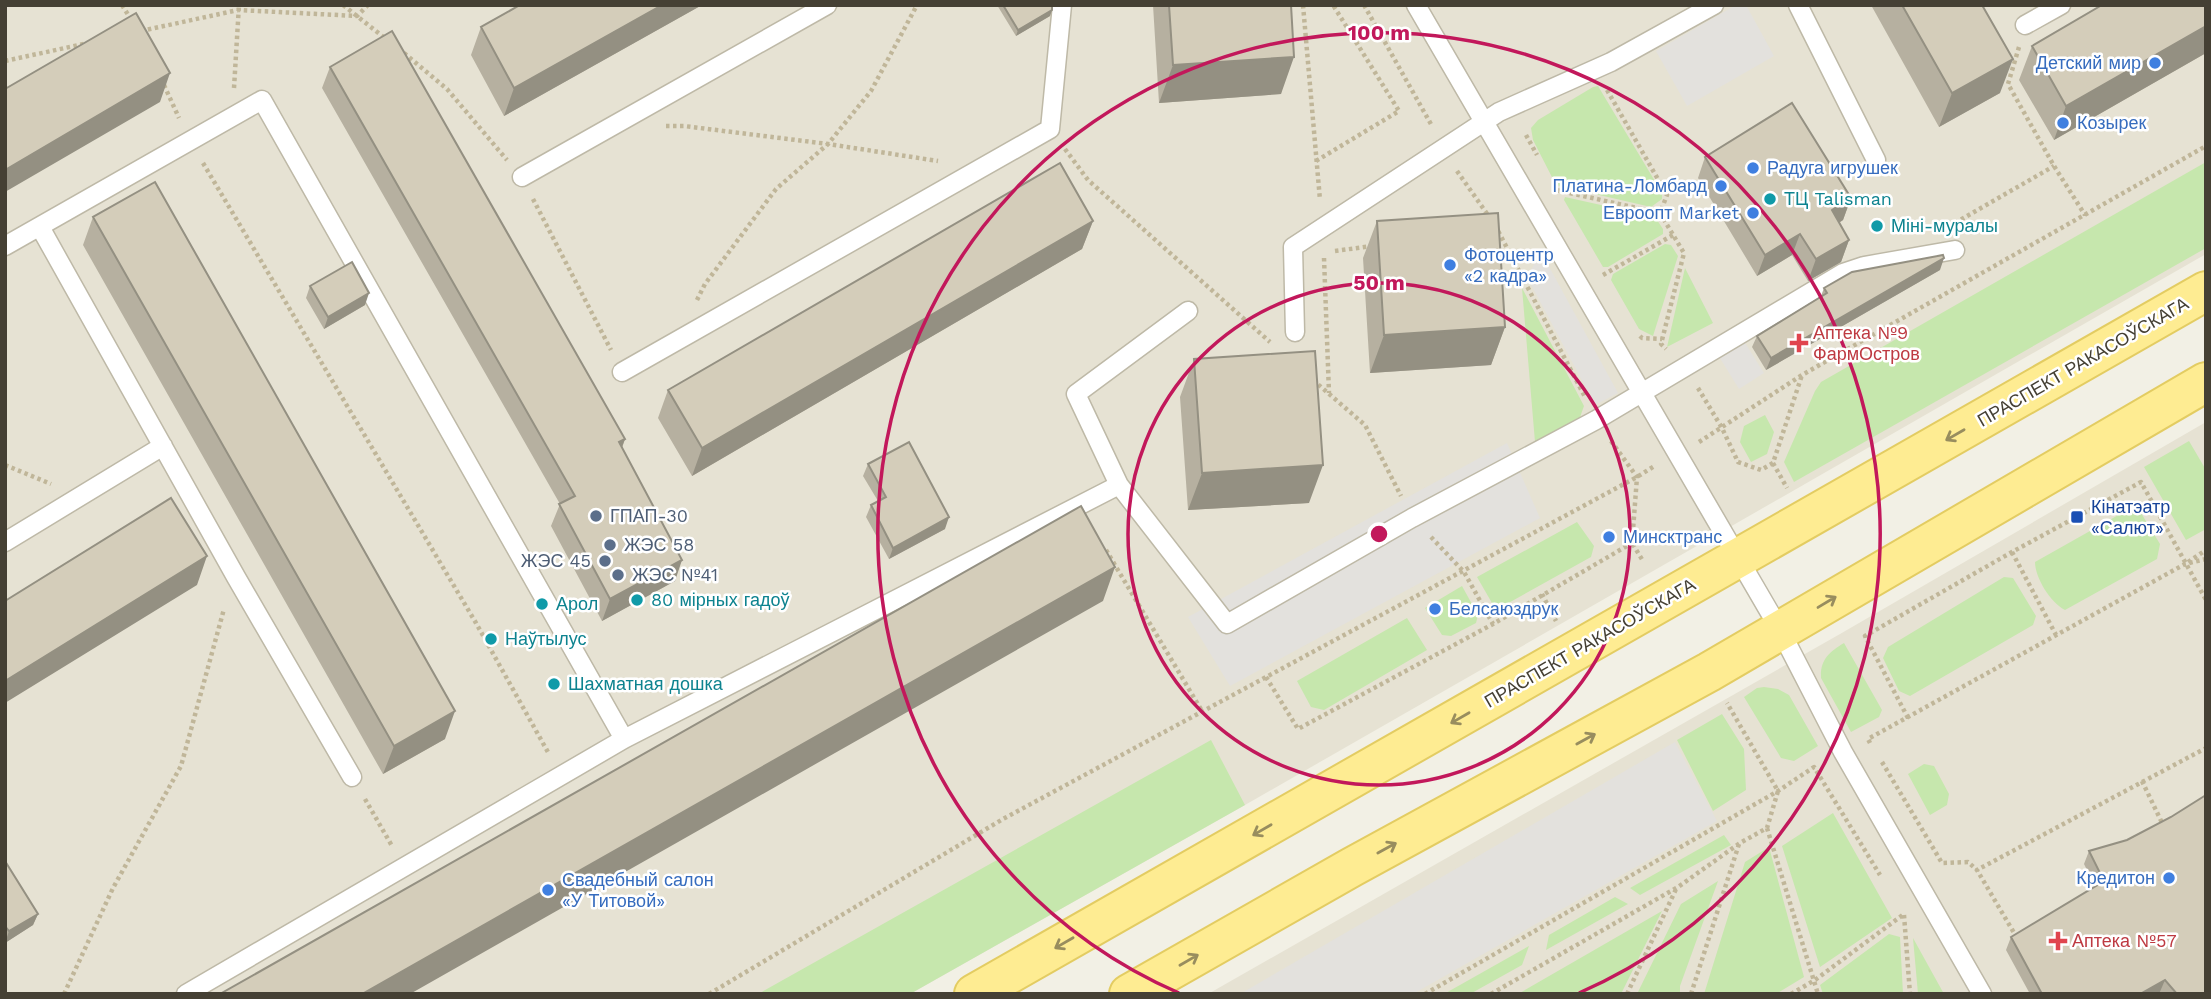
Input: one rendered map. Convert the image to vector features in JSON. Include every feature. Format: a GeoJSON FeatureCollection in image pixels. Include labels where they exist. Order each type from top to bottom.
{"type":"FeatureCollection","features":[{"type":"Feature","properties":{"kind":"main road","name":"ПРАСПЕКТ РАКАСОЎСКАГА"},"geometry":{"type":"LineString","coordinates":[[974,994],[2206,292]]}},
{"type":"Feature","properties":{"kind":"main road"},"geometry":{"type":"LineString","coordinates":[[1129,994],[1352,867],[1709,672],[2206,382]]}},
{"type":"Feature","properties":{"kind":"lane"},"geometry":{"type":"LineString","coordinates":[[522,177],[828,5]]}},
{"type":"Feature","properties":{"kind":"lane"},"geometry":{"type":"LineString","coordinates":[[622,372],[1051,129],[1062,5]]}},
{"type":"Feature","properties":{"kind":"lane"},"geometry":{"type":"LineString","coordinates":[[1416,5],[1780,630],[1843,752],[1982,994]]}},
{"type":"Feature","properties":{"kind":"lane"},"geometry":{"type":"LineString","coordinates":[[1295,332],[1293,247],[1499,113],[1611,62],[1714,5]]}},
{"type":"Feature","properties":{"kind":"lane"},"geometry":{"type":"LineString","coordinates":[[1798,5],[1876,160]]}},
{"type":"Feature","properties":{"kind":"lane"},"geometry":{"type":"LineString","coordinates":[[2025,25],[2061,5]]}},
{"type":"Feature","properties":{"kind":"lane"},"geometry":{"type":"LineString","coordinates":[[5,246],[262,100],[624,739]]}},
{"type":"Feature","properties":{"kind":"lane"},"geometry":{"type":"LineString","coordinates":[[40,227],[236,577],[352,777]]}},
{"type":"Feature","properties":{"kind":"lane"},"geometry":{"type":"LineString","coordinates":[[1188,311],[1076,394],[1119,485],[1227,624],[1412,518],[1597,420],[1686,367],[1724,349],[1843,273],[1864,266],[1955,250]]}},
{"type":"Feature","properties":{"kind":"lane"},"geometry":{"type":"LineString","coordinates":[[5,542],[163,446]]}},
{"type":"Feature","properties":{"kind":"lane"},"geometry":{"type":"LineString","coordinates":[[186,994],[624,739],[1119,485]]}},
{"type":"Feature","properties":{"kind":"path"},"geometry":{"type":"LineString","coordinates":[[122,5],[140,32],[239,8],[357,16],[368,5]]}},
{"type":"Feature","properties":{"kind":"path"},"geometry":{"type":"LineString","coordinates":[[673,343],[705,284],[776,190],[828,144],[871,91],[917,5]]}},
{"type":"Feature","properties":{"kind":"path"},"geometry":{"type":"LineString","coordinates":[[1316,161],[1399,111],[1333,5]]}},
{"type":"Feature","properties":{"kind":"path"},"geometry":{"type":"LineString","coordinates":[[1364,5],[1461,177],[1500,232],[1597,420],[1637,477],[1632,543],[1643,561]]}},
{"type":"Feature","properties":{"kind":"path"},"geometry":{"type":"LineString","coordinates":[[233,117],[239,8]]}},
{"type":"Feature","properties":{"kind":"path"},"geometry":{"type":"LineString","coordinates":[[5,61],[99,40]]}},
{"type":"Feature","properties":{"kind":"path"},"geometry":{"type":"LineString","coordinates":[[2017,55],[2008,84],[2085,215]]}},
{"type":"Feature","properties":{"kind":"path"},"geometry":{"type":"LineString","coordinates":[[1611,62],[1604,86],[1667,195],[1660,213]]}},
{"type":"Feature","properties":{"kind":"path"},"geometry":{"type":"LineString","coordinates":[[162,80],[190,142],[476,623],[561,776]]}},
{"type":"Feature","properties":{"kind":"path"},"geometry":{"type":"LineString","coordinates":[[613,126],[684,126],[828,144],[981,168]]}},
{"type":"Feature","properties":{"kind":"path"},"geometry":{"type":"LineString","coordinates":[[1051,129],[1088,180],[1277,348]]}},
{"type":"Feature","properties":{"kind":"path"},"geometry":{"type":"LineString","coordinates":[[1695,444],[1802,374],[2206,146]]}},
{"type":"Feature","properties":{"kind":"path"},"geometry":{"type":"LineString","coordinates":[[1950,226],[2054,166]]}},
{"type":"Feature","properties":{"kind":"path"},"geometry":{"type":"LineString","coordinates":[[1556,190],[1660,213],[1684,253],[1661,344],[1686,367],[1722,428],[1738,462],[1761,470],[1773,463],[1802,374]]}},
{"type":"Feature","properties":{"kind":"path"},"geometry":{"type":"LineString","coordinates":[[1486,233],[1500,232]]}},
{"type":"Feature","properties":{"kind":"path"},"geometry":{"type":"LineString","coordinates":[[1603,275],[1673,235]]}},
{"type":"Feature","properties":{"kind":"path"},"geometry":{"type":"LineString","coordinates":[[1324,252],[1378,246]]}},
{"type":"Feature","properties":{"kind":"path"},"geometry":{"type":"LineString","coordinates":[[1308,375],[1365,425],[1412,518],[1464,572],[1493,624]]}},
{"type":"Feature","properties":{"kind":"path"},"geometry":{"type":"LineString","coordinates":[[709,994],[1003,820],[1464,572],[1660,462]]}},
{"type":"Feature","properties":{"kind":"path"},"geometry":{"type":"LineString","coordinates":[[1773,463],[1787,489]]}},
{"type":"Feature","properties":{"kind":"path"},"geometry":{"type":"LineString","coordinates":[[5,465],[81,496]]}},
{"type":"Feature","properties":{"kind":"path"},"geometry":{"type":"LineString","coordinates":[[1865,636],[2141,482],[2206,600]]}},
{"type":"Feature","properties":{"kind":"path"},"geometry":{"type":"LineString","coordinates":[[1079,505],[1202,711]]}},
{"type":"Feature","properties":{"kind":"path"},"geometry":{"type":"LineString","coordinates":[[1266,677],[1298,729],[1493,624],[1632,543]]}},
{"type":"Feature","properties":{"kind":"path"},"geometry":{"type":"LineString","coordinates":[[1875,750],[1868,739],[2206,550]]}},
{"type":"Feature","properties":{"kind":"path"},"geometry":{"type":"LineString","coordinates":[[2012,552],[2056,635]]}},
{"type":"Feature","properties":{"kind":"path"},"geometry":{"type":"LineString","coordinates":[[2185,564],[2206,559]]}},
{"type":"Feature","properties":{"kind":"path"},"geometry":{"type":"LineString","coordinates":[[64,994],[113,888],[181,766],[219,622],[236,577]]}},
{"type":"Feature","properties":{"kind":"path"},"geometry":{"type":"LineString","coordinates":[[1863,629],[1908,718]]}},
{"type":"Feature","properties":{"kind":"path"},"geometry":{"type":"LineString","coordinates":[[1727,703],[1778,791],[1767,828],[1818,994]]}},
{"type":"Feature","properties":{"kind":"path"},"geometry":{"type":"LineString","coordinates":[[1977,870],[2206,748]]}},
{"type":"Feature","properties":{"kind":"path"},"geometry":{"type":"LineString","coordinates":[[1882,762],[1942,863],[1968,862],[1977,870],[2019,942]]}},
{"type":"Feature","properties":{"kind":"path"},"geometry":{"type":"LineString","coordinates":[[1426,994],[1778,791],[1814,767]]}},
{"type":"Feature","properties":{"kind":"path"},"geometry":{"type":"LineString","coordinates":[[352,777],[404,867]]}},
{"type":"Feature","properties":{"kind":"path"},"geometry":{"type":"LineString","coordinates":[[2142,782],[2166,830]]}},
{"type":"Feature","properties":{"kind":"path"},"geometry":{"type":"LineString","coordinates":[[1491,994],[1678,887],[1740,843],[1767,828]]}},
{"type":"Feature","properties":{"kind":"path"},"geometry":{"type":"LineString","coordinates":[[1691,994],[1740,843]]}},
{"type":"Feature","properties":{"kind":"path"},"geometry":{"type":"LineString","coordinates":[[1628,994],[1678,887]]}},
{"type":"Feature","properties":{"kind":"path"},"geometry":{"type":"LineString","coordinates":[[1791,994],[1815,980],[1904,914],[1910,994]]}},
{"type":"Feature","properties":{"kind":"shaded area"},"geometry":{"type":"Polygon","coordinates":[[[5,5],[2206,5],[2206,254],[910,994],[5,994],[5,5]]]}},
{"type":"Feature","properties":{"kind":"shaded area"},"geometry":{"type":"Polygon","coordinates":[[[1736,5],[1746,5],[1774,56],[1687,106],[1656,51],[1736,5]]]}},
{"type":"Feature","properties":{"kind":"shaded area"},"geometry":{"type":"Polygon","coordinates":[[[1541,252],[1618,393],[1595,405],[1527,277],[1541,252]]]}},
{"type":"Feature","properties":{"kind":"shaded area"},"geometry":{"type":"Polygon","coordinates":[[[1744,341],[1764,373],[1739,389],[1718,355],[1744,341]]]}},
{"type":"Feature","properties":{"kind":"shaded area"},"geometry":{"type":"Polygon","coordinates":[[[2206,422],[2206,994],[1208,994],[1840,634],[2206,422]]]}},
{"type":"Feature","properties":{"kind":"shaded area"},"geometry":{"type":"Polygon","coordinates":[[[1507,443],[1540,518],[1230,686],[1188,617],[1507,443]]]}},
{"type":"Feature","properties":{"kind":"shaded area"},"geometry":{"type":"Polygon","coordinates":[[[1675,742],[1717,821],[1413,994],[1240,994],[1675,742]]]}},
{"type":"Feature","properties":{"kind":"green space"},"geometry":{"type":"Polygon","coordinates":[[[1598,86],[1662,193],[1662,199],[1651,207],[1556,185],[1533,140],[1531,128],[1538,120],[1598,86]]]}},
{"type":"Feature","properties":{"kind":"green space"},"geometry":{"type":"Polygon","coordinates":[[[2206,162],[2206,248],[1794,482],[1784,462],[1821,382],[2206,162]]]}},
{"type":"Feature","properties":{"kind":"green space"},"geometry":{"type":"Polygon","coordinates":[[[1565,197],[1655,217],[1663,229],[1663,234],[1608,267],[1603,267],[1564,200],[1565,197]]]}},
{"type":"Feature","properties":{"kind":"green space"},"geometry":{"type":"Polygon","coordinates":[[[1665,244],[1671,245],[1678,256],[1653,336],[1639,329],[1611,280],[1613,274],[1665,244]]]}},
{"type":"Feature","properties":{"kind":"green space"},"geometry":{"type":"Polygon","coordinates":[[[1685,268],[1713,323],[1667,347],[1685,268]]]}},
{"type":"Feature","properties":{"kind":"green space"},"geometry":{"type":"Polygon","coordinates":[[[1522,288],[1584,406],[1579,420],[1535,442],[1522,288]]]}},
{"type":"Feature","properties":{"kind":"green space"},"geometry":{"type":"Polygon","coordinates":[[[1765,415],[1774,432],[1767,454],[1751,462],[1740,442],[1744,426],[1765,415]]]}},
{"type":"Feature","properties":{"kind":"green space"},"geometry":{"type":"Polygon","coordinates":[[[2189,441],[2206,470],[2206,529],[2186,540],[2144,467],[2189,441]]]}},
{"type":"Feature","properties":{"kind":"green space"},"geometry":{"type":"Polygon","coordinates":[[[2129,509],[2141,513],[2160,544],[2157,559],[2065,610],[2060,607],[2049,596],[2041,582],[2035,562],[2129,509]]]}},
{"type":"Feature","properties":{"kind":"green space"},"geometry":{"type":"Polygon","coordinates":[[[1577,522],[1594,546],[1591,557],[1503,606],[1492,603],[1477,577],[1577,522]]]}},
{"type":"Feature","properties":{"kind":"green space"},"geometry":{"type":"Polygon","coordinates":[[[2004,577],[2013,578],[2036,616],[2033,625],[1910,696],[1899,691],[1883,658],[1888,647],[2004,577]]]}},
{"type":"Feature","properties":{"kind":"green space"},"geometry":{"type":"Polygon","coordinates":[[[1462,586],[1478,615],[1476,623],[1451,636],[1442,635],[1425,608],[1462,586]]]}},
{"type":"Feature","properties":{"kind":"green space"},"geometry":{"type":"Polygon","coordinates":[[[1407,618],[1427,650],[1324,710],[1311,707],[1297,681],[1407,618]]]}},
{"type":"Feature","properties":{"kind":"green space"},"geometry":{"type":"Polygon","coordinates":[[[1844,643],[1882,710],[1879,717],[1851,732],[1821,678],[1826,657],[1844,643]]]}},
{"type":"Feature","properties":{"kind":"green space"},"geometry":{"type":"Polygon","coordinates":[[[1757,688],[1778,689],[1789,695],[1818,746],[1794,761],[1781,758],[1744,697],[1757,688]]]}},
{"type":"Feature","properties":{"kind":"green space"},"geometry":{"type":"Polygon","coordinates":[[[1722,714],[1744,749],[1746,790],[1713,811],[1677,740],[1722,714]]]}},
{"type":"Feature","properties":{"kind":"green space"},"geometry":{"type":"Polygon","coordinates":[[[1211,740],[1245,805],[910,994],[758,994],[1211,740]]]}},
{"type":"Feature","properties":{"kind":"green space"},"geometry":{"type":"Polygon","coordinates":[[[1924,764],[1934,766],[1949,794],[1947,805],[1930,815],[1908,774],[1924,764]]]}},
{"type":"Feature","properties":{"kind":"green space"},"geometry":{"type":"Polygon","coordinates":[[[1833,813],[1892,918],[1820,967],[1782,846],[1833,813]]]}},
{"type":"Feature","properties":{"kind":"green space"},"geometry":{"type":"Polygon","coordinates":[[[1724,835],[1731,845],[1640,895],[1630,888],[1724,835]]]}},
{"type":"Feature","properties":{"kind":"green space"},"geometry":{"type":"Polygon","coordinates":[[[1769,847],[1804,977],[1776,994],[1704,994],[1745,862],[1769,847]]]}},
{"type":"Feature","properties":{"kind":"green space"},"geometry":{"type":"Polygon","coordinates":[[[1718,881],[1680,986],[1680,994],[1637,994],[1681,904],[1718,881]]]}},
{"type":"Feature","properties":{"kind":"green space"},"geometry":{"type":"Polygon","coordinates":[[[1615,897],[1628,904],[1546,950],[1549,935],[1615,897]]]}},
{"type":"Feature","properties":{"kind":"green space"},"geometry":{"type":"Polygon","coordinates":[[[1662,911],[1621,994],[1518,994],[1662,911]]]}},
{"type":"Feature","properties":{"kind":"green space"},"geometry":{"type":"Polygon","coordinates":[[[1889,934],[1900,937],[1903,994],[1823,994],[1820,985],[1889,934]]]}},
{"type":"Feature","properties":{"kind":"green space"},"geometry":{"type":"Polygon","coordinates":[[[1913,938],[1944,994],[1918,994],[1913,938]]]}},
{"type":"Feature","properties":{"kind":"green space"},"geometry":{"type":"Polygon","coordinates":[[[1529,946],[1522,965],[1470,994],[1444,994],[1529,946]]]}},
{"type":"Feature","properties":{"kind":"building"},"geometry":{"type":"Polygon","coordinates":[[[520,5],[662,5],[514,88],[481,27],[520,5]]]}},
{"type":"Feature","properties":{"kind":"building"},"geometry":{"type":"Polygon","coordinates":[[[1003,5],[1052,5],[1052,10],[1018,30],[1003,5]]]}},
{"type":"Feature","properties":{"kind":"building"},"geometry":{"type":"Polygon","coordinates":[[[1169,5],[1291,5],[1294,57],[1173,65],[1169,5]]]}},
{"type":"Feature","properties":{"kind":"building"},"geometry":{"type":"Polygon","coordinates":[[[1902,5],[1982,5],[2013,59],[1952,93],[1902,5]]]}},
{"type":"Feature","properties":{"kind":"building"},"geometry":{"type":"Polygon","coordinates":[[[2102,5],[2206,5],[2206,26],[2066,106],[2032,46],[2102,5]]]}},
{"type":"Feature","properties":{"kind":"building"},"geometry":{"type":"Polygon","coordinates":[[[136,13],[170,73],[5,170],[5,89],[136,13]]]}},
{"type":"Feature","properties":{"kind":"building"},"geometry":{"type":"Polygon","coordinates":[[[392,31],[625,439],[619,442],[682,560],[610,599],[559,504],[575,496],[330,67],[392,31]]]}},
{"type":"Feature","properties":{"kind":"building","name":"ТЦ Talisman"},"geometry":{"type":"Polygon","coordinates":[[[1792,103],[1851,198],[1832,210],[1849,240],[1816,259],[1800,234],[1765,255],[1705,157],[1792,103]]]}},
{"type":"Feature","properties":{"kind":"building"},"geometry":{"type":"Polygon","coordinates":[[[1060,163],[1093,221],[702,448],[668,390],[1060,163]]]}},
{"type":"Feature","properties":{"kind":"building"},"geometry":{"type":"Polygon","coordinates":[[[155,182],[455,711],[394,746],[93,217],[155,182]]]}},
{"type":"Feature","properties":{"kind":"building"},"geometry":{"type":"Polygon","coordinates":[[[1498,213],[1505,327],[1384,335],[1377,221],[1498,213]]]}},
{"type":"Feature","properties":{"kind":"building"},"geometry":{"type":"Polygon","coordinates":[[[1943,255],[1944,258],[1771,358],[1757,336],[1827,293],[1824,288],[1852,272],[1943,255]]]}},
{"type":"Feature","properties":{"kind":"building"},"geometry":{"type":"Polygon","coordinates":[[[352,262],[369,293],[328,317],[310,286],[352,262]]]}},
{"type":"Feature","properties":{"kind":"building"},"geometry":{"type":"Polygon","coordinates":[[[1315,351],[1323,465],[1202,473],[1194,359],[1315,351]]]}},
{"type":"Feature","properties":{"kind":"building"},"geometry":{"type":"Polygon","coordinates":[[[909,442],[949,517],[893,548],[871,505],[886,497],[868,464],[909,442]]]}},
{"type":"Feature","properties":{"kind":"building"},"geometry":{"type":"Polygon","coordinates":[[[171,498],[207,556],[5,681],[5,601],[171,498]]]}},
{"type":"Feature","properties":{"kind":"building"},"geometry":{"type":"Polygon","coordinates":[[[1081,506],[1115,567],[362,994],[220,994],[1081,506]]]}},
{"type":"Feature","properties":{"kind":"building"},"geometry":{"type":"Polygon","coordinates":[[[2206,795],[2206,994],[2177,994],[2165,980],[2140,994],[2042,994],[2011,937],[2104,881],[2089,851],[2127,840],[2206,795]]]}},
{"type":"Feature","properties":{"kind":"building"},"geometry":{"type":"Polygon","coordinates":[[[5,861],[38,914],[9,931],[5,926],[5,861]]]}},
{"type":"Feature","properties":{"kind":"place","name":"Детский мир"},"geometry":{"type":"Point","coordinates":[2155,63]}},
{"type":"Feature","properties":{"kind":"place","name":"Козырек"},"geometry":{"type":"Point","coordinates":[2063,123]}},
{"type":"Feature","properties":{"kind":"place","name":"Радуга игрушек"},"geometry":{"type":"Point","coordinates":[1753,168]}},
{"type":"Feature","properties":{"kind":"place","name":"Платина-Ломбард"},"geometry":{"type":"Point","coordinates":[1721,186]}},
{"type":"Feature","properties":{"kind":"place","name":"ТЦ Talisman"},"geometry":{"type":"Point","coordinates":[1770,199]}},
{"type":"Feature","properties":{"kind":"place","name":"Евроопт Market"},"geometry":{"type":"Point","coordinates":[1753,213]}},
{"type":"Feature","properties":{"kind":"place","name":"Міні-муралы"},"geometry":{"type":"Point","coordinates":[1877,226]}},
{"type":"Feature","properties":{"kind":"place","name":"Фотоцентр «2 кадра»"},"geometry":{"type":"Point","coordinates":[1450,265]}},
{"type":"Feature","properties":{"kind":"place","name":"Аптека №9 ФармОстров"},"geometry":{"type":"Point","coordinates":[1799,343]}},
{"type":"Feature","properties":{"kind":"place","name":"ГПАП-30"},"geometry":{"type":"Point","coordinates":[596,516]}},
{"type":"Feature","properties":{"kind":"place","name":"Кінатэатр «Салют»"},"geometry":{"type":"Point","coordinates":[2077,517]}},
{"type":"Feature","properties":{"kind":"place","name":"Минсктранс"},"geometry":{"type":"Point","coordinates":[1609,537]}},
{"type":"Feature","properties":{"kind":"place","name":"ЖЭС 58"},"geometry":{"type":"Point","coordinates":[610,545]}},
{"type":"Feature","properties":{"kind":"place","name":"ЖЭС 45"},"geometry":{"type":"Point","coordinates":[605,561]}},
{"type":"Feature","properties":{"kind":"place","name":"ЖЭС №41"},"geometry":{"type":"Point","coordinates":[618,575]}},
{"type":"Feature","properties":{"kind":"place","name":"80 мірных гадоў"},"geometry":{"type":"Point","coordinates":[637,600]}},
{"type":"Feature","properties":{"kind":"place","name":"Арол"},"geometry":{"type":"Point","coordinates":[542,604]}},
{"type":"Feature","properties":{"kind":"place","name":"Белсаюздрук"},"geometry":{"type":"Point","coordinates":[1435,609]}},
{"type":"Feature","properties":{"kind":"place","name":"Наўтылус"},"geometry":{"type":"Point","coordinates":[491,639]}},
{"type":"Feature","properties":{"kind":"place","name":"Шахматная дошка"},"geometry":{"type":"Point","coordinates":[554,684]}},
{"type":"Feature","properties":{"kind":"place","name":"Кредитон"},"geometry":{"type":"Point","coordinates":[2169,878]}},
{"type":"Feature","properties":{"kind":"place","name":"Свадебный салон «У Титовой»"},"geometry":{"type":"Point","coordinates":[548,890]}},
{"type":"Feature","properties":{"kind":"place","name":"Аптека №57"},"geometry":{"type":"Point","coordinates":[2058,941]}}]}
